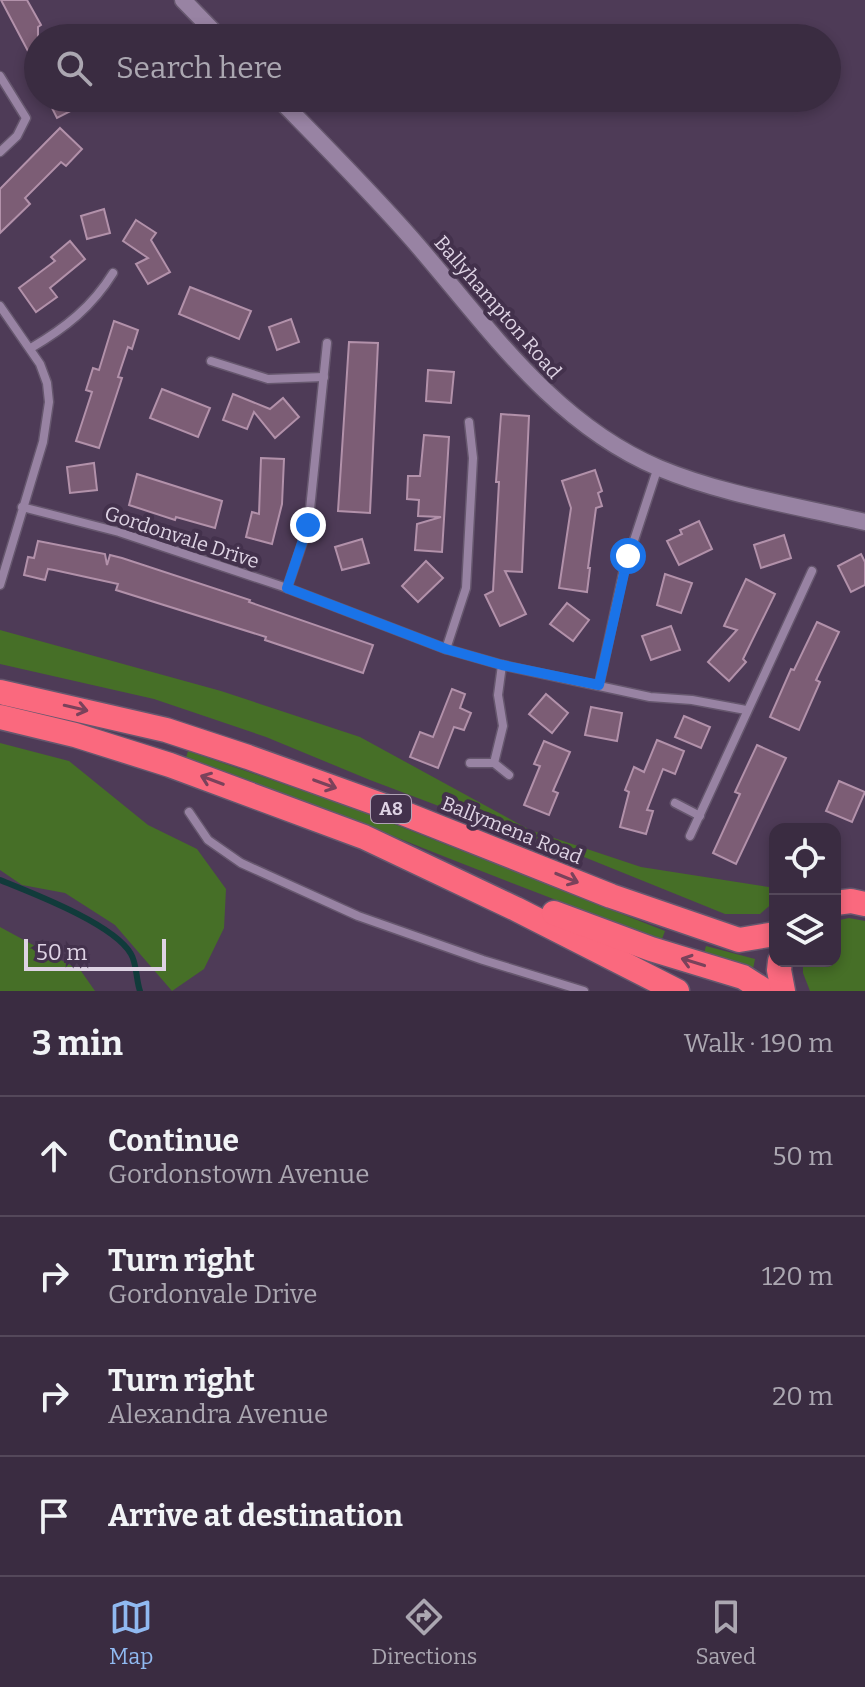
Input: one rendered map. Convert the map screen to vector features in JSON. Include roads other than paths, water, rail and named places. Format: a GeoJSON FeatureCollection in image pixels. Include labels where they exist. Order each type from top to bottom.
{"type":"FeatureCollection","features":[{"type":"Feature","properties":{"kind":"highway","name":"Ballymena Road"},"geometry":{"type":"LineString","coordinates":[[0,692],[166,730],[248,757],[398,811],[611,896],[739,940],[769,935]]}},
{"type":"Feature","properties":{"kind":"highway","name":"A8"},"geometry":{"type":"LineString","coordinates":[[0,717],[75,735],[170,765],[418,857],[542,909],[651,949],[743,977],[765,991]]}},
{"type":"Feature","properties":{"kind":"highway","name":"A8"},"geometry":{"type":"LineString","coordinates":[[364,837],[516,909],[677,991]]}},
{"type":"Feature","properties":{"kind":"highway"},"geometry":{"type":"LineString","coordinates":[[841,902],[865,904]]}},
{"type":"Feature","properties":{"kind":"highway"},"geometry":{"type":"LineString","coordinates":[[781,967],[783,991]]}},
{"type":"Feature","properties":{"kind":"street"},"geometry":{"type":"LineString","coordinates":[[183,0],[206,24]]}},
{"type":"Feature","properties":{"kind":"street"},"geometry":{"type":"LineString","coordinates":[[0,76],[26,118],[17,136],[0,152]]}},
{"type":"Feature","properties":{"kind":"street","name":"Ballyhampton Road"},"geometry":{"type":"LineString","coordinates":[[292,112],[371,193],[526,373],[587,427],[658,467],[699,482],[865,522]]}},
{"type":"Feature","properties":{"kind":"street"},"geometry":{"type":"LineString","coordinates":[[31,348],[65,327],[94,301],[113,273]]}},
{"type":"Feature","properties":{"kind":"street"},"geometry":{"type":"LineString","coordinates":[[0,306],[44,371],[49,402],[43,442],[2,566],[0,585]]}},
{"type":"Feature","properties":{"kind":"street"},"geometry":{"type":"LineString","coordinates":[[287,588],[308,525],[327,343]]}},
{"type":"Feature","properties":{"kind":"street"},"geometry":{"type":"LineString","coordinates":[[211,361],[268,379],[324,377]]}},
{"type":"Feature","properties":{"kind":"street"},"geometry":{"type":"LineString","coordinates":[[446,649],[466,588],[473,458],[469,422]]}},
{"type":"Feature","properties":{"kind":"street"},"geometry":{"type":"LineString","coordinates":[[599,685],[623,574],[658,467]]}},
{"type":"Feature","properties":{"kind":"street","name":"Gordonvale Drive"},"geometry":{"type":"LineString","coordinates":[[22,507],[119,532],[287,588],[446,649],[502,665],[650,697],[699,701],[746,710]]}},
{"type":"Feature","properties":{"kind":"street"},"geometry":{"type":"LineString","coordinates":[[690,836],[812,571]]}},
{"type":"Feature","properties":{"kind":"street"},"geometry":{"type":"LineString","coordinates":[[494,763],[503,726],[498,700],[502,665]]}},
{"type":"Feature","properties":{"kind":"street"},"geometry":{"type":"LineString","coordinates":[[470,763],[494,763],[509,775]]}},
{"type":"Feature","properties":{"kind":"street"},"geometry":{"type":"LineString","coordinates":[[675,803],[700,816]]}},
{"type":"Feature","properties":{"kind":"street"},"geometry":{"type":"LineString","coordinates":[[189,812],[208,840],[241,863],[358,916],[584,991]]}},
{"type":"Feature","properties":{"kind":"waterway"},"geometry":{"type":"LineString","coordinates":[[0,880],[91,921],[122,943],[131,954],[140,991]]}}]}
